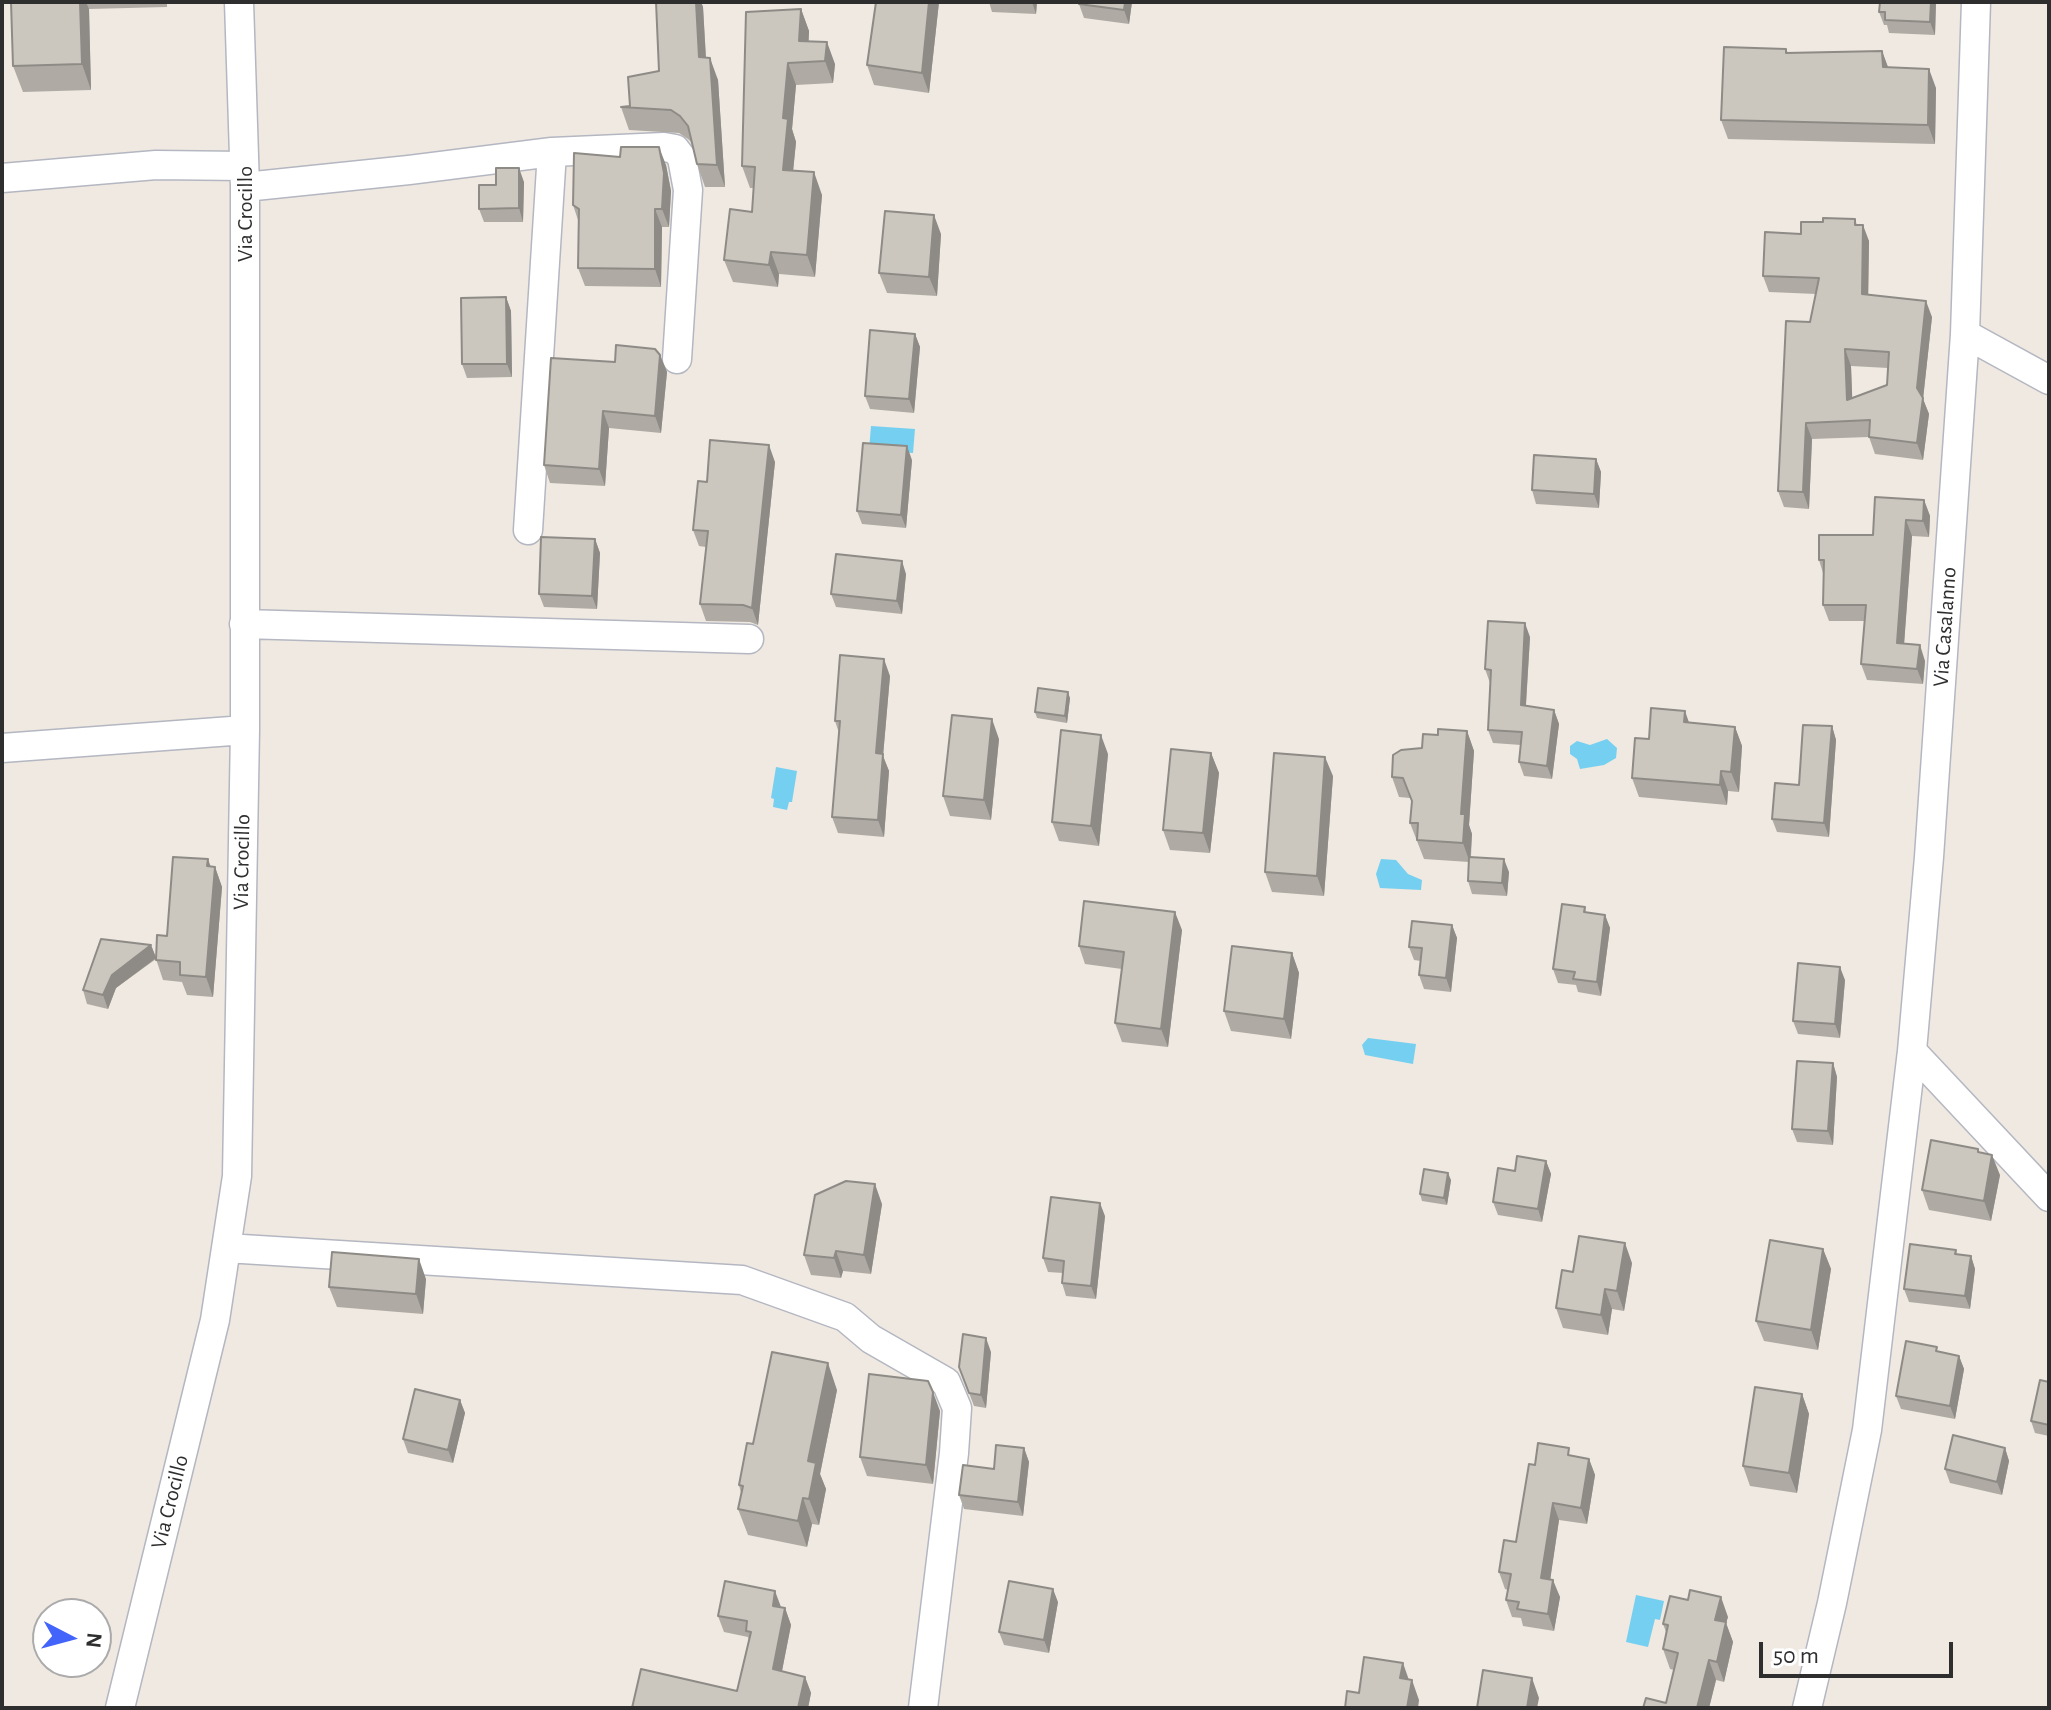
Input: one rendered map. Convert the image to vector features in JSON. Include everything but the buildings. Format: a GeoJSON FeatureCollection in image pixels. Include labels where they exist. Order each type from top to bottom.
{"type":"FeatureCollection","features":[{"type":"Feature","properties":{"kind":"street","name":"Via Crocillo"},"geometry":{"type":"LineString","coordinates":[[120,1708],[215,1320],[237,1176],[245,730],[245,176],[239,2]]}},
{"type":"Feature","properties":{"kind":"street","name":"Via Casalanno"},"geometry":{"type":"LineString","coordinates":[[1807,1708],[1867,1430],[1912,1051],[1929,857],[1965,334],[1976,2]]}},
{"type":"Feature","properties":{"kind":"street"},"geometry":{"type":"LineString","coordinates":[[2,178],[156,165],[245,176],[409,170],[552,152],[675,149],[682,158],[688,190],[677,359]]}},
{"type":"Feature","properties":{"kind":"street"},"geometry":{"type":"LineString","coordinates":[[528,530],[552,152]]}},
{"type":"Feature","properties":{"kind":"street"},"geometry":{"type":"LineString","coordinates":[[1965,334],[2049,380]]}},
{"type":"Feature","properties":{"kind":"street"},"geometry":{"type":"LineString","coordinates":[[244,624],[749,639]]}},
{"type":"Feature","properties":{"kind":"street"},"geometry":{"type":"LineString","coordinates":[[2,748],[245,730]]}},
{"type":"Feature","properties":{"kind":"street"},"geometry":{"type":"LineString","coordinates":[[1912,1051],[2049,1197]]}},
{"type":"Feature","properties":{"kind":"street"},"geometry":{"type":"LineString","coordinates":[[226,1248],[742,1280],[845,1317],[871,1339],[946,1382],[957,1408],[954,1453],[923,1708]]}},
{"type":"Feature","properties":{"kind":"water"},"geometry":{"type":"Polygon","coordinates":[[[871,426],[915,429],[913,453],[869,450],[871,426]]]}},
{"type":"Feature","properties":{"kind":"water"},"geometry":{"type":"Polygon","coordinates":[[[1607,739],[1617,748],[1616,758],[1604,765],[1580,769],[1577,759],[1570,754],[1570,746],[1577,741],[1590,745],[1607,739]]]}},
{"type":"Feature","properties":{"kind":"water"},"geometry":{"type":"Polygon","coordinates":[[[776,767],[797,771],[792,802],[789,802],[787,810],[773,807],[774,799],[771,798],[776,767]]]}},
{"type":"Feature","properties":{"kind":"water"},"geometry":{"type":"Polygon","coordinates":[[[1381,859],[1396,860],[1408,874],[1422,880],[1421,890],[1380,888],[1376,874],[1381,859]]]}},
{"type":"Feature","properties":{"kind":"water"},"geometry":{"type":"Polygon","coordinates":[[[1368,1038],[1416,1044],[1413,1064],[1365,1055],[1362,1045],[1368,1038]]]}},
{"type":"Feature","properties":{"kind":"water"},"geometry":{"type":"Polygon","coordinates":[[[1636,1595],[1664,1601],[1660,1620],[1655,1619],[1648,1647],[1626,1642],[1636,1595]]]}}]}
